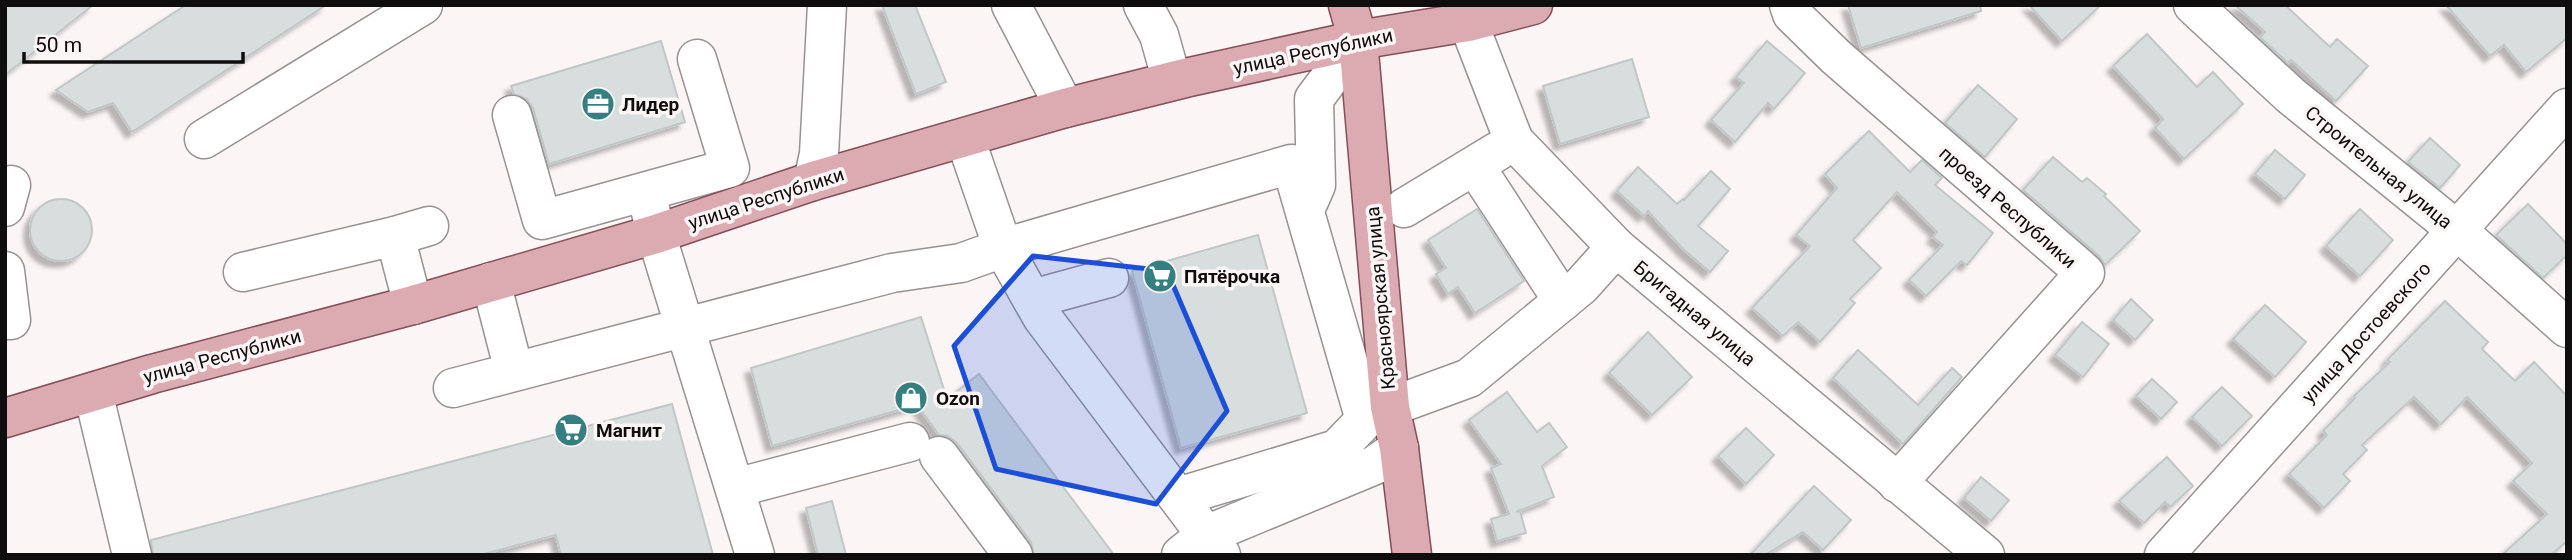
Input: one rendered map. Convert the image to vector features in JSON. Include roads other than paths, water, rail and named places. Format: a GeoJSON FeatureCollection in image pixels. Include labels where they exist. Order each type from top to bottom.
{"type":"FeatureCollection","features":[{"type":"Feature","properties":{"kind":"main road","name":"улица Республики"},"geometry":{"type":"LineString","coordinates":[[5,418],[413,305],[656,234],[813,181],[1066,107],[1172,81],[1353,23],[1468,22],[1533,5]]}},
{"type":"Feature","properties":{"kind":"main road","name":"Красноярская улица"},"geometry":{"type":"LineString","coordinates":[[1353,23],[1377,413],[1412,555]]}},
{"type":"Feature","properties":{"kind":"street"},"geometry":{"type":"LineString","coordinates":[[204,139],[423,5]]}},
{"type":"Feature","properties":{"kind":"street"},"geometry":{"type":"LineString","coordinates":[[813,181],[819,154],[827,5]]}},
{"type":"Feature","properties":{"kind":"street"},"geometry":{"type":"LineString","coordinates":[[1011,5],[1066,107]]}},
{"type":"Feature","properties":{"kind":"street"},"geometry":{"type":"LineString","coordinates":[[1143,5],[1159,35],[1172,81]]}},
{"type":"Feature","properties":{"kind":"street","name":"проезд Республики"},"geometry":{"type":"LineString","coordinates":[[1788,5],[1792,14],[1836,57],[2085,273],[1897,483]]}},
{"type":"Feature","properties":{"kind":"street","name":"Строительная улица"},"geometry":{"type":"LineString","coordinates":[[2193,5],[2290,95],[2458,231],[2567,328]]}},
{"type":"Feature","properties":{"kind":"street","name":"Бригадная улица"},"geometry":{"type":"LineString","coordinates":[[1468,22],[1514,141],[1616,247],[1985,555]]}},
{"type":"Feature","properties":{"kind":"street"},"geometry":{"type":"LineString","coordinates":[[1305,212],[1316,184],[1314,99],[1353,23]]}},
{"type":"Feature","properties":{"kind":"street"},"geometry":{"type":"LineString","coordinates":[[512,115],[542,220],[730,168],[697,59]]}},
{"type":"Feature","properties":{"kind":"street","name":"улица Достоевского"},"geometry":{"type":"LineString","coordinates":[[2164,555],[2567,108]]}},
{"type":"Feature","properties":{"kind":"street"},"geometry":{"type":"LineString","coordinates":[[965,138],[1003,248],[1042,317],[1178,497],[1203,548],[1387,456]]}},
{"type":"Feature","properties":{"kind":"street"},"geometry":{"type":"LineString","coordinates":[[1404,208],[1514,141]]}},
{"type":"Feature","properties":{"kind":"street"},"geometry":{"type":"LineString","coordinates":[[453,388],[892,273],[961,263],[1003,248],[1291,164],[1305,212],[1377,413]]}},
{"type":"Feature","properties":{"kind":"street"},"geometry":{"type":"LineString","coordinates":[[1475,166],[1563,301]]}},
{"type":"Feature","properties":{"kind":"street"},"geometry":{"type":"LineString","coordinates":[[646,191],[656,234],[755,555]]}},
{"type":"Feature","properties":{"kind":"street"},"geometry":{"type":"LineString","coordinates":[[243,272],[412,231],[413,305]]}},
{"type":"Feature","properties":{"kind":"street"},"geometry":{"type":"LineString","coordinates":[[1178,497],[1337,449],[1377,413],[1469,378],[1581,286],[1616,247]]}},
{"type":"Feature","properties":{"kind":"street"},"geometry":{"type":"LineString","coordinates":[[5,271],[12,320],[5,320]]}},
{"type":"Feature","properties":{"kind":"street"},"geometry":{"type":"LineString","coordinates":[[1032,299],[1109,278]]}},
{"type":"Feature","properties":{"kind":"street"},"geometry":{"type":"LineString","coordinates":[[491,282],[514,371]]}},
{"type":"Feature","properties":{"kind":"street"},"geometry":{"type":"LineString","coordinates":[[93,392],[132,555]]}},
{"type":"Feature","properties":{"kind":"street"},"geometry":{"type":"LineString","coordinates":[[735,488],[924,449],[1013,555]]}},
{"type":"Feature","properties":{"kind":"place","name":"Лидер"},"geometry":{"type":"Point","coordinates":[598,104]}},
{"type":"Feature","properties":{"kind":"place","name":"Пятёрочка"},"geometry":{"type":"Point","coordinates":[1160,276]}},
{"type":"Feature","properties":{"kind":"place","name":"Ozon"},"geometry":{"type":"Point","coordinates":[911,398]}},
{"type":"Feature","properties":{"kind":"place","name":"Магнит"},"geometry":{"type":"Point","coordinates":[571,430]}}]}
